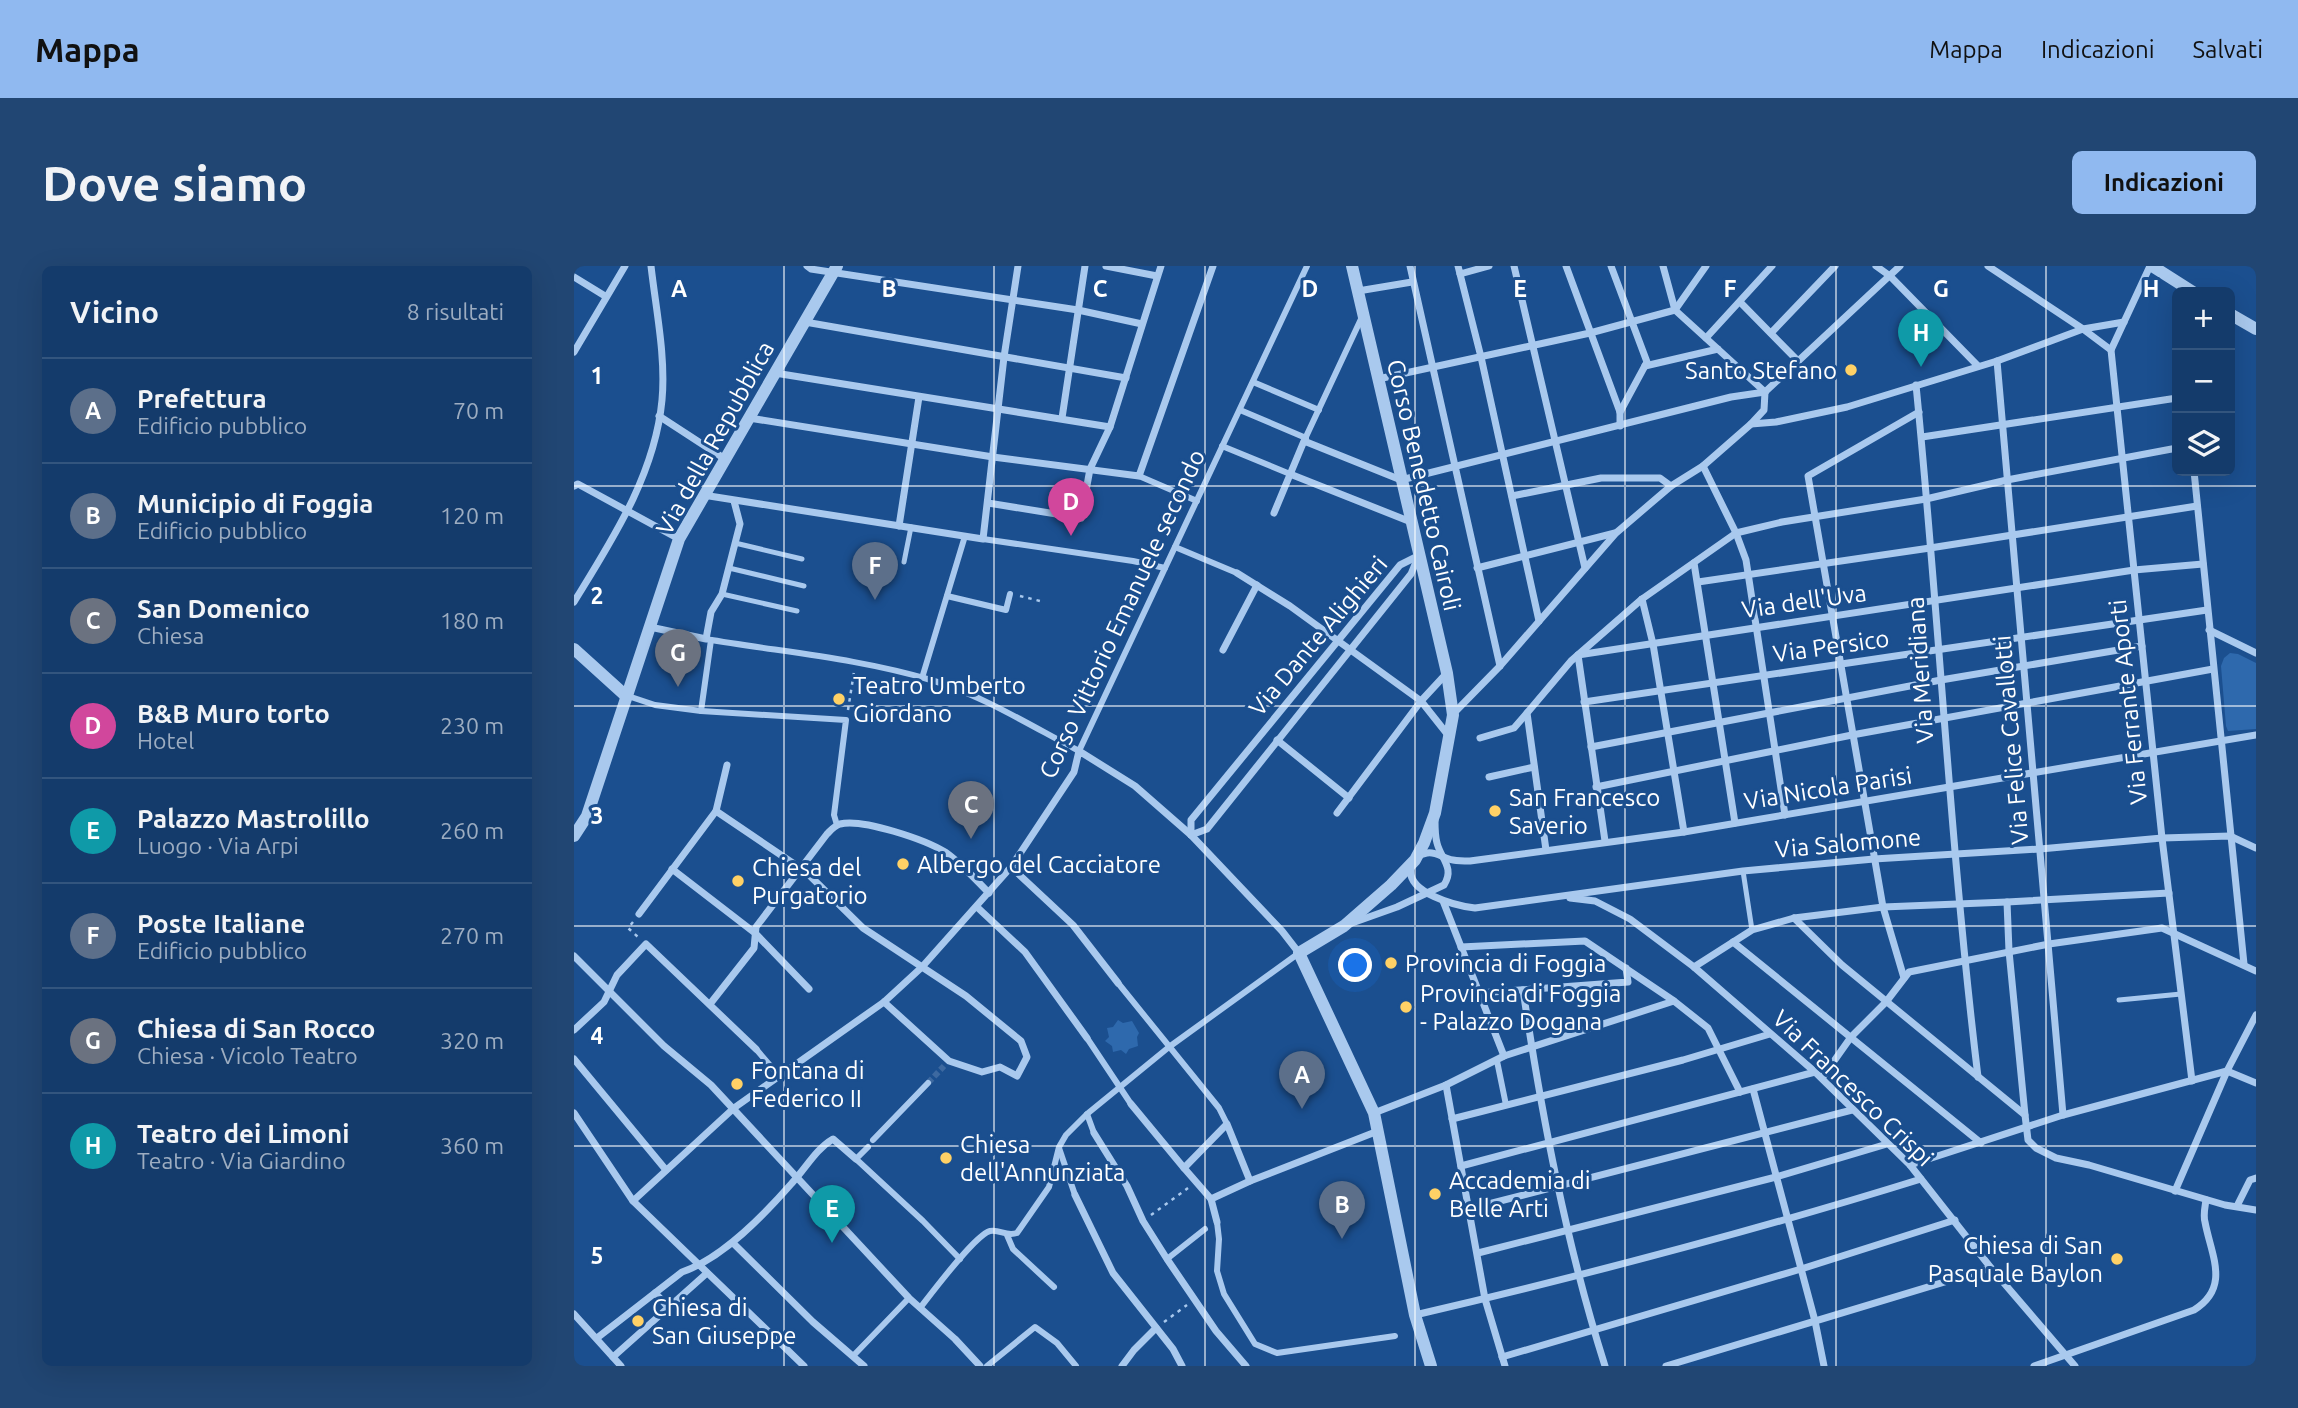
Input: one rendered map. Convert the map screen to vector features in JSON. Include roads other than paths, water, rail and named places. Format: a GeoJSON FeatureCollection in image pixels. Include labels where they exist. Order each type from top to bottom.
{"type":"FeatureCollection","features":[{"type":"Feature","properties":{"kind":"street"},"geometry":{"type":"LineString","coordinates":[[574,352],[625,266]]}},
{"type":"Feature","properties":{"kind":"street"},"geometry":{"type":"LineString","coordinates":[[574,601],[628,511],[655,441],[662,400],[661,355],[651,266]]}},
{"type":"Feature","properties":{"kind":"street"},"geometry":{"type":"LineString","coordinates":[[807,266],[1078,310],[1142,324]]}},
{"type":"Feature","properties":{"kind":"street"},"geometry":{"type":"LineString","coordinates":[[983,539],[1004,356],[1018,266]]}},
{"type":"Feature","properties":{"kind":"street"},"geometry":{"type":"LineString","coordinates":[[1062,418],[1085,266]]}},
{"type":"Feature","properties":{"kind":"street"},"geometry":{"type":"LineString","coordinates":[[1106,266],[1157,276]]}},
{"type":"Feature","properties":{"kind":"street"},"geometry":{"type":"LineString","coordinates":[[988,503],[1081,518],[1090,469],[1110,427],[1161,266]]}},
{"type":"Feature","properties":{"kind":"street"},"geometry":{"type":"LineString","coordinates":[[1139,477],[1213,266]]}},
{"type":"Feature","properties":{"kind":"street","name":"Corso Vittorio Emanuele secondo"},"geometry":{"type":"LineString","coordinates":[[633,1201],[734,1108],[884,1002],[922,967],[1011,867],[1074,772],[1079,751],[1307,266]]}},
{"type":"Feature","properties":{"kind":"street","name":"Corso Benedetto Cairoli"},"geometry":{"type":"LineString","coordinates":[[1352,266],[1447,673],[1453,715]]}},
{"type":"Feature","properties":{"kind":"street"},"geometry":{"type":"LineString","coordinates":[[1410,266],[1500,666]]}},
{"type":"Feature","properties":{"kind":"street"},"geometry":{"type":"LineString","coordinates":[[1489,266],[1459,270],[1481,357],[1539,621]]}},
{"type":"Feature","properties":{"kind":"street"},"geometry":{"type":"LineString","coordinates":[[1514,266],[1586,568]]}},
{"type":"Feature","properties":{"kind":"street"},"geometry":{"type":"LineString","coordinates":[[1566,266],[1620,412],[1620,426]]}},
{"type":"Feature","properties":{"kind":"street"},"geometry":{"type":"LineString","coordinates":[[1611,266],[1647,362],[1620,412]]}},
{"type":"Feature","properties":{"kind":"street"},"geometry":{"type":"LineString","coordinates":[[1663,266],[1675,310],[1765,392]]}},
{"type":"Feature","properties":{"kind":"street"},"geometry":{"type":"LineString","coordinates":[[1377,379],[1590,333],[1675,310],[1706,266]]}},
{"type":"Feature","properties":{"kind":"street"},"geometry":{"type":"LineString","coordinates":[[1706,338],[1772,266]]}},
{"type":"Feature","properties":{"kind":"street"},"geometry":{"type":"LineString","coordinates":[[1771,333],[1835,266]]}},
{"type":"Feature","properties":{"kind":"street"},"geometry":{"type":"LineString","coordinates":[[1876,266],[1890,276],[1978,366]]}},
{"type":"Feature","properties":{"kind":"street"},"geometry":{"type":"LineString","coordinates":[[1240,410],[1401,480],[1731,397],[1765,392],[1900,266]]}},
{"type":"Feature","properties":{"kind":"street"},"geometry":{"type":"LineString","coordinates":[[1988,266],[2111,350]]}},
{"type":"Feature","properties":{"kind":"street"},"geometry":{"type":"LineString","coordinates":[[2151,266],[2177,287]]}},
{"type":"Feature","properties":{"kind":"street","name":"Via Ferrante Aporti"},"geometry":{"type":"LineString","coordinates":[[2151,266],[2111,350],[2162,838],[2192,1081]]}},
{"type":"Feature","properties":{"kind":"street","name":"Via della Repubblica"},"geometry":{"type":"LineString","coordinates":[[574,836],[587,816],[679,539],[836,269]]}},
{"type":"Feature","properties":{"kind":"street"},"geometry":{"type":"LineString","coordinates":[[574,277],[605,296]]}},
{"type":"Feature","properties":{"kind":"street"},"geometry":{"type":"LineString","coordinates":[[1358,290],[1412,282]]}},
{"type":"Feature","properties":{"kind":"street"},"geometry":{"type":"LineString","coordinates":[[1740,302],[1798,361]]}},
{"type":"Feature","properties":{"kind":"street"},"geometry":{"type":"LineString","coordinates":[[1274,513],[1305,439],[1363,316]]}},
{"type":"Feature","properties":{"kind":"street"},"geometry":{"type":"LineString","coordinates":[[2235,317],[2256,329]]}},
{"type":"Feature","properties":{"kind":"street"},"geometry":{"type":"LineString","coordinates":[[805,322],[1126,378]]}},
{"type":"Feature","properties":{"kind":"street"},"geometry":{"type":"LineString","coordinates":[[1751,424],[1793,419],[1847,407],[1997,360],[2083,329],[2123,322]]}},
{"type":"Feature","properties":{"kind":"street"},"geometry":{"type":"LineString","coordinates":[[1645,366],[1718,349]]}},
{"type":"Feature","properties":{"kind":"street","name":"Via Felice Cavallotti"},"geometry":{"type":"LineString","coordinates":[[1997,360],[2063,1115]]}},
{"type":"Feature","properties":{"kind":"street"},"geometry":{"type":"LineString","coordinates":[[775,373],[1110,427]]}},
{"type":"Feature","properties":{"kind":"street"},"geometry":{"type":"LineString","coordinates":[[1253,382],[1319,410]]}},
{"type":"Feature","properties":{"kind":"street","name":"Via Meridiana"},"geometry":{"type":"LineString","coordinates":[[1916,385],[1948,788],[1978,1077]]}},
{"type":"Feature","properties":{"kind":"street"},"geometry":{"type":"LineString","coordinates":[[1506,1105],[1501,1058],[1443,901],[1413,882],[1411,871],[1429,833],[1435,813],[1453,715],[1500,666],[1616,533],[1671,486],[1703,466],[1751,424],[1764,410],[1765,392]]}},
{"type":"Feature","properties":{"kind":"street"},"geometry":{"type":"LineString","coordinates":[[899,526],[919,397]]}},
{"type":"Feature","properties":{"kind":"street"},"geometry":{"type":"LineString","coordinates":[[1922,437],[2172,399]]}},
{"type":"Feature","properties":{"kind":"street"},"geometry":{"type":"LineString","coordinates":[[1904,978],[1883,906],[1863,802],[1808,476],[1919,412]]}},
{"type":"Feature","properties":{"kind":"street"},"geometry":{"type":"LineString","coordinates":[[659,416],[725,459]]}},
{"type":"Feature","properties":{"kind":"street"},"geometry":{"type":"LineString","coordinates":[[749,418],[1139,477],[1197,501]]}},
{"type":"Feature","properties":{"kind":"street"},"geometry":{"type":"LineString","coordinates":[[1222,446],[1411,522]]}},
{"type":"Feature","properties":{"kind":"street"},"geometry":{"type":"LineString","coordinates":[[1480,737],[1514,728],[1578,655],[1642,599],[1736,533],[1926,499],[2007,480],[2172,449]]}},
{"type":"Feature","properties":{"kind":"street"},"geometry":{"type":"LineString","coordinates":[[1703,466],[1736,533],[1746,560],[1785,815]]}},
{"type":"Feature","properties":{"kind":"street"},"geometry":{"type":"LineString","coordinates":[[2194,476],[2244,964]]}},
{"type":"Feature","properties":{"kind":"street"},"geometry":{"type":"LineString","coordinates":[[1512,496],[1565,483],[1601,478],[1652,477],[1660,478],[1671,486]]}},
{"type":"Feature","properties":{"kind":"street"},"geometry":{"type":"LineString","coordinates":[[574,486],[578,484],[679,539]]}},
{"type":"Feature","properties":{"kind":"street"},"geometry":{"type":"LineString","coordinates":[[703,495],[1165,568]]}},
{"type":"Feature","properties":{"kind":"street"},"geometry":{"type":"LineString","coordinates":[[701,711],[711,612],[722,594],[740,524],[734,501]]}},
{"type":"Feature","properties":{"kind":"street"},"geometry":{"type":"LineString","coordinates":[[1698,582],[2197,506]]}},
{"type":"Feature","properties":{"kind":"street"},"geometry":{"type":"LineString","coordinates":[[1477,568],[1616,533]]}},
{"type":"Feature","properties":{"kind":"street"},"geometry":{"type":"LineString","coordinates":[[922,678],[965,537]]}},
{"type":"Feature","properties":{"kind":"street"},"geometry":{"type":"LineString","coordinates":[[1175,547],[1237,573],[1338,640],[1421,701],[1448,735]]}},
{"type":"Feature","properties":{"kind":"street","name":"Via Dante Alighieri"},"geometry":{"type":"LineString","coordinates":[[1418,556],[1411,574],[1207,829],[1191,835],[1191,820],[1400,565],[1418,556]]}},
{"type":"Feature","properties":{"kind":"street"},"geometry":{"type":"LineString","coordinates":[[1695,563],[1735,823]]}},
{"type":"Feature","properties":{"kind":"street","name":"Via dell'Uva"},"geometry":{"type":"LineString","coordinates":[[1578,655],[2134,570],[2203,564]]}},
{"type":"Feature","properties":{"kind":"street"},"geometry":{"type":"LineString","coordinates":[[1223,650],[1257,585]]}},
{"type":"Feature","properties":{"kind":"street"},"geometry":{"type":"LineString","coordinates":[[947,596],[1006,610],[1012,595]]}},
{"type":"Feature","properties":{"kind":"street"},"geometry":{"type":"LineString","coordinates":[[1642,599],[1653,644],[1684,832]]}},
{"type":"Feature","properties":{"kind":"street","name":"Via Persico"},"geometry":{"type":"LineString","coordinates":[[1584,702],[2207,610]]}},
{"type":"Feature","properties":{"kind":"street"},"geometry":{"type":"LineString","coordinates":[[650,627],[708,639],[853,661],[933,680],[997,708],[1079,751],[1135,786],[1191,835],[1282,930],[1299,953],[1374,1114],[1416,1315],[1431,1366]]}},
{"type":"Feature","properties":{"kind":"street"},"geometry":{"type":"LineString","coordinates":[[2210,630],[2256,653]]}},
{"type":"Feature","properties":{"kind":"street"},"geometry":{"type":"LineString","coordinates":[[1591,747],[1941,680],[2143,646]]}},
{"type":"Feature","properties":{"kind":"street"},"geometry":{"type":"LineString","coordinates":[[574,649],[626,696],[655,705],[701,711],[846,720],[834,815],[838,825]]}},
{"type":"Feature","properties":{"kind":"street"},"geometry":{"type":"LineString","coordinates":[[1578,655],[1605,841]]}},
{"type":"Feature","properties":{"kind":"street"},"geometry":{"type":"LineString","coordinates":[[1597,787],[1852,736],[2213,669]]}},
{"type":"Feature","properties":{"kind":"street"},"geometry":{"type":"LineString","coordinates":[[1337,813],[1421,701],[1447,673]]}},
{"type":"Feature","properties":{"kind":"street"},"geometry":{"type":"LineString","coordinates":[[1527,713],[1546,850]]}},
{"type":"Feature","properties":{"kind":"street","name":"Via Nicola Parisi"},"geometry":{"type":"LineString","coordinates":[[1442,857],[1470,861],[1684,832],[2256,735]]}},
{"type":"Feature","properties":{"kind":"street"},"geometry":{"type":"LineString","coordinates":[[1277,740],[1349,798]]}},
{"type":"Feature","properties":{"kind":"street"},"geometry":{"type":"LineString","coordinates":[[639,914],[716,811],[727,765]]}},
{"type":"Feature","properties":{"kind":"street"},"geometry":{"type":"LineString","coordinates":[[1489,777],[1534,767]]}},
{"type":"Feature","properties":{"kind":"street"},"geometry":{"type":"LineString","coordinates":[[716,811],[802,869],[863,928],[966,996],[1021,1041],[1027,1057],[1017,1076],[1000,1067],[982,1072],[946,1063],[884,1002]]}},
{"type":"Feature","properties":{"kind":"street"},"geometry":{"type":"LineString","coordinates":[[1344,926],[1439,888],[1447,880],[1449,868],[1436,841],[1435,813]]}},
{"type":"Feature","properties":{"kind":"street"},"geometry":{"type":"LineString","coordinates":[[710,1004],[754,948],[755,927],[827,834],[838,825],[850,824],[908,834],[927,842],[946,853],[989,893]]}},
{"type":"Feature","properties":{"kind":"street","name":"Via Salomone"},"geometry":{"type":"LineString","coordinates":[[1443,901],[1475,908],[1743,871],[2162,838],[2230,836],[2256,848]]}},
{"type":"Feature","properties":{"kind":"street"},"geometry":{"type":"LineString","coordinates":[[1007,1236],[1017,1233],[1049,1187],[1059,1147],[1066,1135],[1119,1086],[1299,953],[1344,926],[1419,856],[1431,853],[1442,857]]}},
{"type":"Feature","properties":{"kind":"street"},"geometry":{"type":"LineString","coordinates":[[1011,867],[1073,925],[1219,1108],[1250,1181]]}},
{"type":"Feature","properties":{"kind":"street"},"geometry":{"type":"LineString","coordinates":[[672,869],[755,933],[809,989]]}},
{"type":"Feature","properties":{"kind":"street"},"geometry":{"type":"LineString","coordinates":[[1694,967],[1752,930],[1794,918],[1883,906],[2045,901],[2169,893]]}},
{"type":"Feature","properties":{"kind":"street","name":"Via Francesco Crispi"},"geometry":{"type":"LineString","coordinates":[[1559,897],[1595,901],[1630,919],[1694,967],[1822,1078],[1910,1165],[1991,1268],[2076,1366]]}},
{"type":"Feature","properties":{"kind":"street"},"geometry":{"type":"LineString","coordinates":[[2007,902],[2009,951],[2028,1140],[2036,1149],[2056,1158],[2089,1165],[2206,1200],[2256,1210]]}},
{"type":"Feature","properties":{"kind":"street"},"geometry":{"type":"LineString","coordinates":[[976,907],[1025,952],[1131,1104],[1211,1199],[1219,1239],[1217,1271],[1224,1294],[1255,1344],[1277,1353],[1395,1336]]}},
{"type":"Feature","properties":{"kind":"street"},"geometry":{"type":"LineString","coordinates":[[1794,918],[1842,965],[2025,1115]]}},
{"type":"Feature","properties":{"kind":"street"},"geometry":{"type":"LineString","coordinates":[[1822,1078],[1851,1037],[1886,1002],[1909,972],[2049,944],[2162,928],[2256,971]]}},
{"type":"Feature","properties":{"kind":"street"},"geometry":{"type":"LineString","coordinates":[[1461,947],[1585,941],[1674,1001],[1707,1028],[1740,1092]]}},
{"type":"Feature","properties":{"kind":"street"},"geometry":{"type":"LineString","coordinates":[[1733,942],[1981,1143]]}},
{"type":"Feature","properties":{"kind":"street"},"geometry":{"type":"LineString","coordinates":[[574,1030],[604,1002],[617,975],[646,944],[756,1049],[780,1077]]}},
{"type":"Feature","properties":{"kind":"street"},"geometry":{"type":"LineString","coordinates":[[574,956],[664,1046],[712,1085],[909,1298],[955,1339],[980,1366]]}},
{"type":"Feature","properties":{"kind":"street"},"geometry":{"type":"LineString","coordinates":[[1479,993],[1628,982],[1626,968]]}},
{"type":"Feature","properties":{"kind":"street"},"geometry":{"type":"LineString","coordinates":[[1522,990],[1577,1277],[1605,1366]]}},
{"type":"Feature","properties":{"kind":"street"},"geometry":{"type":"LineString","coordinates":[[1374,1114],[1446,1085],[1501,1058],[1674,1001]]}},
{"type":"Feature","properties":{"kind":"street"},"geometry":{"type":"LineString","coordinates":[[2175,1191],[2227,1071],[2256,1015]]}},
{"type":"Feature","properties":{"kind":"street"},"geometry":{"type":"LineString","coordinates":[[1452,1119],[1683,1060],[1770,1034]]}},
{"type":"Feature","properties":{"kind":"street"},"geometry":{"type":"LineString","coordinates":[[574,1059],[666,1170]]}},
{"type":"Feature","properties":{"kind":"street"},"geometry":{"type":"LineString","coordinates":[[1910,1165],[2063,1115],[2227,1071],[2256,1083]]}},
{"type":"Feature","properties":{"kind":"street"},"geometry":{"type":"LineString","coordinates":[[1461,1166],[1815,1072]]}},
{"type":"Feature","properties":{"kind":"street"},"geometry":{"type":"LineString","coordinates":[[873,1140],[928,1083]]}},
{"type":"Feature","properties":{"kind":"street"},"geometry":{"type":"LineString","coordinates":[[1446,1085],[1485,1299],[1505,1366]]}},
{"type":"Feature","properties":{"kind":"street"},"geometry":{"type":"LineString","coordinates":[[1753,1089],[1815,1321],[1824,1366]]}},
{"type":"Feature","properties":{"kind":"street"},"geometry":{"type":"LineString","coordinates":[[1469,1209],[1852,1110]]}},
{"type":"Feature","properties":{"kind":"street"},"geometry":{"type":"LineString","coordinates":[[574,1113],[633,1201],[804,1366]]}},
{"type":"Feature","properties":{"kind":"street"},"geometry":{"type":"LineString","coordinates":[[1087,1114],[1094,1133],[1127,1186],[1143,1221],[1216,1331],[1246,1366]]}},
{"type":"Feature","properties":{"kind":"street"},"geometry":{"type":"LineString","coordinates":[[1184,1168],[1227,1124]]}},
{"type":"Feature","properties":{"kind":"street"},"geometry":{"type":"LineString","coordinates":[[1211,1199],[1378,1131]]}},
{"type":"Feature","properties":{"kind":"street"},"geometry":{"type":"LineString","coordinates":[[597,1338],[682,1272],[699,1266],[733,1243],[797,1177],[824,1144],[833,1139],[923,1221],[960,1259]]}},
{"type":"Feature","properties":{"kind":"street"},"geometry":{"type":"LineString","coordinates":[[1478,1253],[1776,1177],[1887,1144]]}},
{"type":"Feature","properties":{"kind":"street"},"geometry":{"type":"LineString","coordinates":[[856,1159],[868,1147]]}},
{"type":"Feature","properties":{"kind":"street"},"geometry":{"type":"LineString","coordinates":[[1059,1147],[1074,1195],[1113,1273],[1173,1349],[1182,1366]]}},
{"type":"Feature","properties":{"kind":"street"},"geometry":{"type":"LineString","coordinates":[[2237,1206],[2250,1180],[2256,1178]]}},
{"type":"Feature","properties":{"kind":"street"},"geometry":{"type":"LineString","coordinates":[[1416,1315],[1577,1277],[1787,1221],[1921,1179]]}},
{"type":"Feature","properties":{"kind":"street"},"geometry":{"type":"LineString","coordinates":[[2034,1366],[2194,1310],[2206,1303],[2211,1296],[2217,1265],[2204,1219],[2206,1200]]}},
{"type":"Feature","properties":{"kind":"street"},"geometry":{"type":"LineString","coordinates":[[1502,1357],[1801,1269],[1955,1220]]}},
{"type":"Feature","properties":{"kind":"street"},"geometry":{"type":"LineString","coordinates":[[1167,1259],[1205,1229]]}},
{"type":"Feature","properties":{"kind":"street"},"geometry":{"type":"LineString","coordinates":[[920,1308],[960,1259],[986,1234],[996,1231],[1007,1236],[1013,1249],[1054,1287]]}},
{"type":"Feature","properties":{"kind":"street"},"geometry":{"type":"LineString","coordinates":[[733,1243],[813,1322],[864,1366]]}},
{"type":"Feature","properties":{"kind":"street"},"geometry":{"type":"LineString","coordinates":[[1665,1366],[1991,1268]]}},
{"type":"Feature","properties":{"kind":"street"},"geometry":{"type":"LineString","coordinates":[[613,1357],[707,1273]]}},
{"type":"Feature","properties":{"kind":"street"},"geometry":{"type":"LineString","coordinates":[[655,1293],[669,1308]]}},
{"type":"Feature","properties":{"kind":"street"},"geometry":{"type":"LineString","coordinates":[[854,1355],[909,1298]]}},
{"type":"Feature","properties":{"kind":"street"},"geometry":{"type":"LineString","coordinates":[[574,1314],[621,1366]]}},
{"type":"Feature","properties":{"kind":"street"},"geometry":{"type":"LineString","coordinates":[[987,1366],[1035,1327],[1057,1343],[1076,1366]]}},
{"type":"Feature","properties":{"kind":"street"},"geometry":{"type":"LineString","coordinates":[[1122,1366],[1156,1328]]}},
{"type":"Feature","properties":{"kind":"lane"},"geometry":{"type":"LineString","coordinates":[[904,562],[911,527]]}},
{"type":"Feature","properties":{"kind":"lane"},"geometry":{"type":"LineString","coordinates":[[735,543],[802,559]]}},
{"type":"Feature","properties":{"kind":"lane"},"geometry":{"type":"LineString","coordinates":[[729,568],[804,586]]}},
{"type":"Feature","properties":{"kind":"lane"},"geometry":{"type":"LineString","coordinates":[[722,594],[797,611]]}},
{"type":"Feature","properties":{"kind":"lane"},"geometry":{"type":"LineString","coordinates":[[1743,871],[1752,930]]}},
{"type":"Feature","properties":{"kind":"lane"},"geometry":{"type":"LineString","coordinates":[[2119,1000],[2181,994]]}},
{"type":"Feature","properties":{"kind":"tunnel"},"geometry":{"type":"LineString","coordinates":[[928,1083],[944,1066]]}},
{"type":"Feature","properties":{"kind":"place","name":"Teatro dei Limoni"},"geometry":{"type":"Point","coordinates":[1921,367]}},
{"type":"Feature","properties":{"kind":"place","name":"Santo Stefano"},"geometry":{"type":"Point","coordinates":[1851,370]}},
{"type":"Feature","properties":{"kind":"place","name":"B&B Muro torto"},"geometry":{"type":"Point","coordinates":[1071,536]}},
{"type":"Feature","properties":{"kind":"place","name":"Poste Italiane"},"geometry":{"type":"Point","coordinates":[875,600]}},
{"type":"Feature","properties":{"kind":"place","name":"Chiesa di San Rocco"},"geometry":{"type":"Point","coordinates":[678,687]}},
{"type":"Feature","properties":{"kind":"place","name":"Teatro Umberto Giordano"},"geometry":{"type":"Point","coordinates":[839,699]}},
{"type":"Feature","properties":{"kind":"place","name":"San Francesco Saverio"},"geometry":{"type":"Point","coordinates":[1495,811]}},
{"type":"Feature","properties":{"kind":"place","name":"San Domenico"},"geometry":{"type":"Point","coordinates":[971,839]}},
{"type":"Feature","properties":{"kind":"place","name":"Albergo del Cacciatore"},"geometry":{"type":"Point","coordinates":[903,864]}},
{"type":"Feature","properties":{"kind":"place","name":"Chiesa del Purgatorio"},"geometry":{"type":"Point","coordinates":[738,881]}},
{"type":"Feature","properties":{"kind":"place","name":"Provincia di Foggia"},"geometry":{"type":"Point","coordinates":[1391,963]}},
{"type":"Feature","properties":{"kind":"place","name":"Provincia di Foggia - Palazzo Dogana"},"geometry":{"type":"Point","coordinates":[1406,1007]}},
{"type":"Feature","properties":{"kind":"place","name":"Fontana di Federico II"},"geometry":{"type":"Point","coordinates":[737,1084]}},
{"type":"Feature","properties":{"kind":"place","name":"Prefettura"},"geometry":{"type":"Point","coordinates":[1302,1109]}},
{"type":"Feature","properties":{"kind":"place","name":"Chiesa dell'Annunziata"},"geometry":{"type":"Point","coordinates":[946,1158]}},
{"type":"Feature","properties":{"kind":"place","name":"Accademia di Belle Arti"},"geometry":{"type":"Point","coordinates":[1435,1194]}},
{"type":"Feature","properties":{"kind":"place","name":"Municipio di Foggia"},"geometry":{"type":"Point","coordinates":[1342,1239]}},
{"type":"Feature","properties":{"kind":"place","name":"Palazzo Mastrolillo"},"geometry":{"type":"Point","coordinates":[832,1243]}},
{"type":"Feature","properties":{"kind":"place","name":"Chiesa di San Pasquale Baylon"},"geometry":{"type":"Point","coordinates":[2117,1259]}},
{"type":"Feature","properties":{"kind":"place","name":"Chiesa di San Giuseppe"},"geometry":{"type":"Point","coordinates":[638,1321]}}]}
